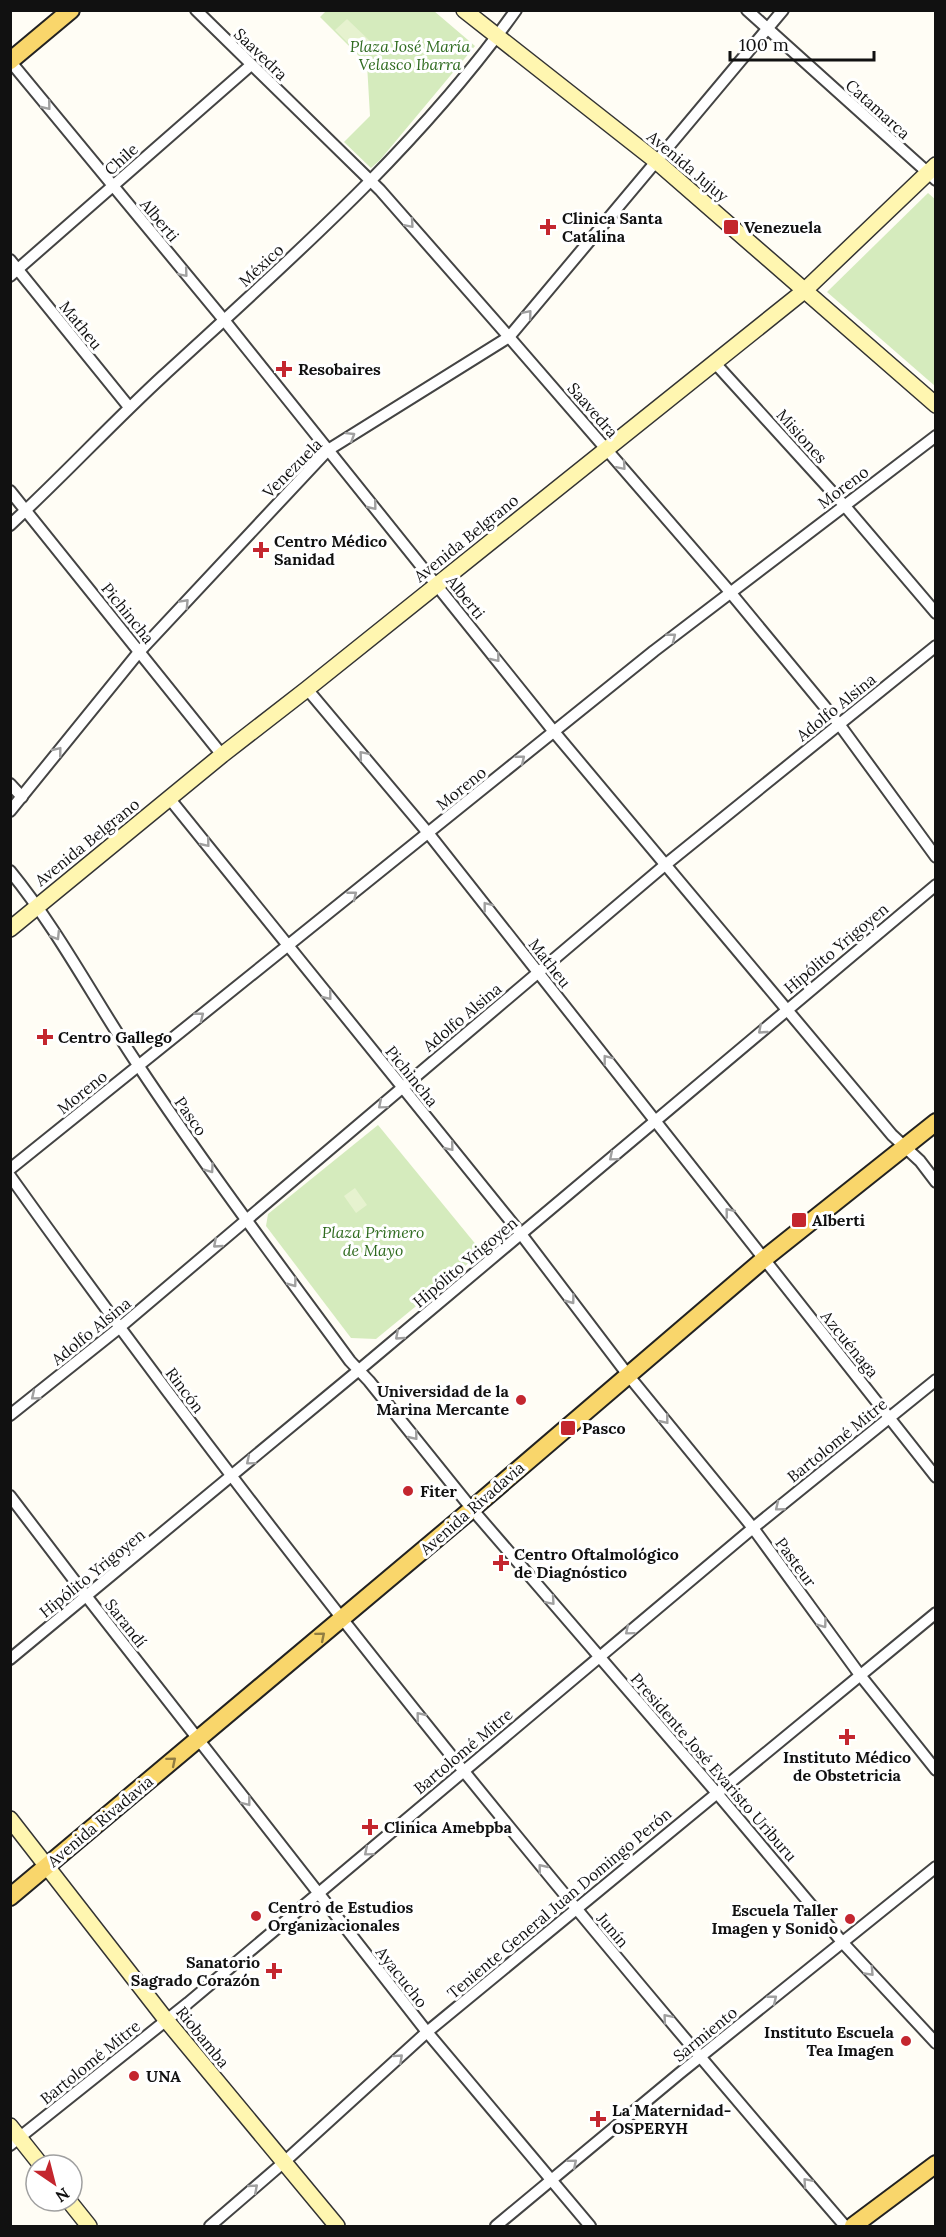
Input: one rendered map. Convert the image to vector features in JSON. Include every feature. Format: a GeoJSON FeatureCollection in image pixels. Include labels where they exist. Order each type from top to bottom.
{"type":"FeatureCollection","features":[{"type":"Feature","properties":{"kind":"main road"},"geometry":{"type":"LineString","coordinates":[[10,61],[71,10]]}},
{"type":"Feature","properties":{"kind":"main road","name":"Avenida Jujuy"},"geometry":{"type":"LineString","coordinates":[[464,10],[656,161],[936,405]]}},
{"type":"Feature","properties":{"kind":"main road","name":"Avenida Belgrano"},"geometry":{"type":"LineString","coordinates":[[10,928],[222,755],[804,291],[933,173]]}},
{"type":"Feature","properties":{"kind":"main road","name":"Avenida Rivadavia"},"geometry":{"type":"LineString","coordinates":[[10,1897],[472,1509],[764,1259],[936,1122]]}},
{"type":"Feature","properties":{"kind":"main road","name":"Riobamba"},"geometry":{"type":"LineString","coordinates":[[10,1819],[167,2021],[337,2226]]}},
{"type":"Feature","properties":{"kind":"main road"},"geometry":{"type":"LineString","coordinates":[[14,2136],[30,2153]]}},
{"type":"Feature","properties":{"kind":"main road"},"geometry":{"type":"LineString","coordinates":[[853,2226],[936,2164]]}},
{"type":"Feature","properties":{"kind":"main road"},"geometry":{"type":"LineString","coordinates":[[79,2213],[89,2226]]}},
{"type":"Feature","properties":{"kind":"street","name":"Saavedra"},"geometry":{"type":"LineString","coordinates":[[195,10],[370,182],[509,337],[730,592],[839,724],[936,857]]}},
{"type":"Feature","properties":{"kind":"street","name":"México"},"geometry":{"type":"LineString","coordinates":[[10,525],[129,407],[370,182],[406,145],[516,10]]}},
{"type":"Feature","properties":{"kind":"street","name":"Catamarca"},"geometry":{"type":"LineString","coordinates":[[747,10],[933,173]]}},
{"type":"Feature","properties":{"kind":"street","name":"Venezuela"},"geometry":{"type":"LineString","coordinates":[[22,797],[139,652],[328,450],[509,337],[783,10]]}},
{"type":"Feature","properties":{"kind":"street","name":"Alberti"},"geometry":{"type":"LineString","coordinates":[[10,61],[224,320],[555,732],[786,1010],[892,1135],[920,1161],[936,1182]]}},
{"type":"Feature","properties":{"kind":"street","name":"Chile"},"geometry":{"type":"LineString","coordinates":[[13,268],[112,186],[251,65]]}},
{"type":"Feature","properties":{"kind":"street","name":"Matheu"},"geometry":{"type":"LineString","coordinates":[[13,268],[129,407]]}},
{"type":"Feature","properties":{"kind":"street","name":"Misiones"},"geometry":{"type":"LineString","coordinates":[[714,362],[844,505],[936,613]]}},
{"type":"Feature","properties":{"kind":"street","name":"Moreno"},"geometry":{"type":"LineString","coordinates":[[10,1169],[730,592],[936,436]]}},
{"type":"Feature","properties":{"kind":"street","name":"Pichincha"},"geometry":{"type":"LineString","coordinates":[[10,491],[222,755]]}},
{"type":"Feature","properties":{"kind":"street","name":"Adolfo Alsina"},"geometry":{"type":"LineString","coordinates":[[10,1415],[119,1328],[665,865],[936,646]]}},
{"type":"Feature","properties":{"kind":"street","name":"Matheu"},"geometry":{"type":"LineString","coordinates":[[307,689],[429,834],[764,1259]]}},
{"type":"Feature","properties":{"kind":"street"},"geometry":{"type":"LineString","coordinates":[[10,784],[22,797],[10,811]]}},
{"type":"Feature","properties":{"kind":"street","name":"Pichincha"},"geometry":{"type":"LineString","coordinates":[[169,798],[521,1234],[628,1375]]}},
{"type":"Feature","properties":{"kind":"street","name":"Pasco"},"geometry":{"type":"LineString","coordinates":[[10,872],[37,906],[137,1065],[245,1220],[350,1361],[472,1509]]}},
{"type":"Feature","properties":{"kind":"street","name":"Hipólito Yrigoyen"},"geometry":{"type":"LineString","coordinates":[[10,1659],[359,1370],[936,885]]}},
{"type":"Feature","properties":{"kind":"street","name":"Rincón"},"geometry":{"type":"LineString","coordinates":[[10,1176],[119,1328],[342,1618]]}},
{"type":"Feature","properties":{"kind":"street","name":"Azcuénaga"},"geometry":{"type":"LineString","coordinates":[[764,1259],[936,1477]]}},
{"type":"Feature","properties":{"kind":"street","name":"Pasteur"},"geometry":{"type":"LineString","coordinates":[[628,1375],[753,1528],[860,1675],[936,1770]]}},
{"type":"Feature","properties":{"kind":"street","name":"Bartolomé Mitre"},"geometry":{"type":"LineString","coordinates":[[14,2136],[167,2021],[599,1656],[889,1416],[936,1380]]}},
{"type":"Feature","properties":{"kind":"street","name":"Sarandí"},"geometry":{"type":"LineString","coordinates":[[10,1496],[198,1739]]}},
{"type":"Feature","properties":{"kind":"street","name":"Presidente José Evaristo Uriburu"},"geometry":{"type":"LineString","coordinates":[[472,1509],[843,1943],[936,2043]]}},
{"type":"Feature","properties":{"kind":"street","name":"Teniente General Juan Domingo Perón"},"geometry":{"type":"LineString","coordinates":[[210,2226],[427,2032],[936,1613]]}},
{"type":"Feature","properties":{"kind":"street","name":"Junín"},"geometry":{"type":"LineString","coordinates":[[342,1618],[576,1910],[699,2058],[845,2226]]}},
{"type":"Feature","properties":{"kind":"street","name":"Ayacucho"},"geometry":{"type":"LineString","coordinates":[[198,1739],[427,2032],[590,2226]]}},
{"type":"Feature","properties":{"kind":"street","name":"Sarmiento"},"geometry":{"type":"LineString","coordinates":[[495,2226],[936,1867]]}},
{"type":"Feature","properties":{"kind":"green space","name":"Plaza José María Velasco Ibarra"},"geometry":{"type":"Polygon","coordinates":[[[326,11],[434,11],[475,46],[371,168],[344,142],[370,116],[367,64],[320,17],[326,11]]]}},
{"type":"Feature","properties":{"kind":"green space"},"geometry":{"type":"Polygon","coordinates":[[[347,19],[370,41],[358,53],[335,30],[347,19]]]}},
{"type":"Feature","properties":{"kind":"green space"},"geometry":{"type":"Polygon","coordinates":[[[928,193],[936,200],[935,386],[827,292],[928,193]]]}},
{"type":"Feature","properties":{"kind":"green space","name":"Plaza Primero de Mayo"},"geometry":{"type":"Polygon","coordinates":[[[378,1125],[482,1252],[376,1339],[351,1338],[266,1226],[268,1214],[378,1125]]]}},
{"type":"Feature","properties":{"kind":"green space"},"geometry":{"type":"Polygon","coordinates":[[[355,1188],[367,1205],[356,1213],[344,1196],[355,1188]]]}},
{"type":"Feature","properties":{"kind":"place","name":"Clinica Santa Catalina"},"geometry":{"type":"Point","coordinates":[548,227]}},
{"type":"Feature","properties":{"kind":"place","name":"Venezuela"},"geometry":{"type":"Point","coordinates":[731,227]}},
{"type":"Feature","properties":{"kind":"place","name":"Resobaires"},"geometry":{"type":"Point","coordinates":[284,369]}},
{"type":"Feature","properties":{"kind":"place","name":"Centro Médico Sanidad"},"geometry":{"type":"Point","coordinates":[261,550]}},
{"type":"Feature","properties":{"kind":"place","name":"Centro Gallego"},"geometry":{"type":"Point","coordinates":[45,1037]}},
{"type":"Feature","properties":{"kind":"place","name":"Alberti"},"geometry":{"type":"Point","coordinates":[799,1220]}},
{"type":"Feature","properties":{"kind":"place","name":"Universidad de la Marina Mercante"},"geometry":{"type":"Point","coordinates":[521,1400]}},
{"type":"Feature","properties":{"kind":"place","name":"Pasco"},"geometry":{"type":"Point","coordinates":[568,1428]}},
{"type":"Feature","properties":{"kind":"place","name":"Fiter"},"geometry":{"type":"Point","coordinates":[408,1491]}},
{"type":"Feature","properties":{"kind":"place","name":"Centro Oftalmológico de Diagnóstico"},"geometry":{"type":"Point","coordinates":[501,1563]}},
{"type":"Feature","properties":{"kind":"place","name":"Instituto Médico de Obstetricia"},"geometry":{"type":"Point","coordinates":[847,1737]}},
{"type":"Feature","properties":{"kind":"place","name":"Clinica Amebpba"},"geometry":{"type":"Point","coordinates":[370,1827]}},
{"type":"Feature","properties":{"kind":"place","name":"Centro de Estudios Organizacionales"},"geometry":{"type":"Point","coordinates":[256,1916]}},
{"type":"Feature","properties":{"kind":"place","name":"Escuela Taller Imagen y Sonido"},"geometry":{"type":"Point","coordinates":[850,1919]}},
{"type":"Feature","properties":{"kind":"place","name":"Sanatorio Sagrado Corazón"},"geometry":{"type":"Point","coordinates":[274,1971]}},
{"type":"Feature","properties":{"kind":"place","name":"Instituto Escuela Tea Imagen"},"geometry":{"type":"Point","coordinates":[906,2041]}},
{"type":"Feature","properties":{"kind":"place","name":"UNA"},"geometry":{"type":"Point","coordinates":[134,2076]}},
{"type":"Feature","properties":{"kind":"place","name":"La Maternidad- OSPERYH"},"geometry":{"type":"Point","coordinates":[598,2119]}}]}
